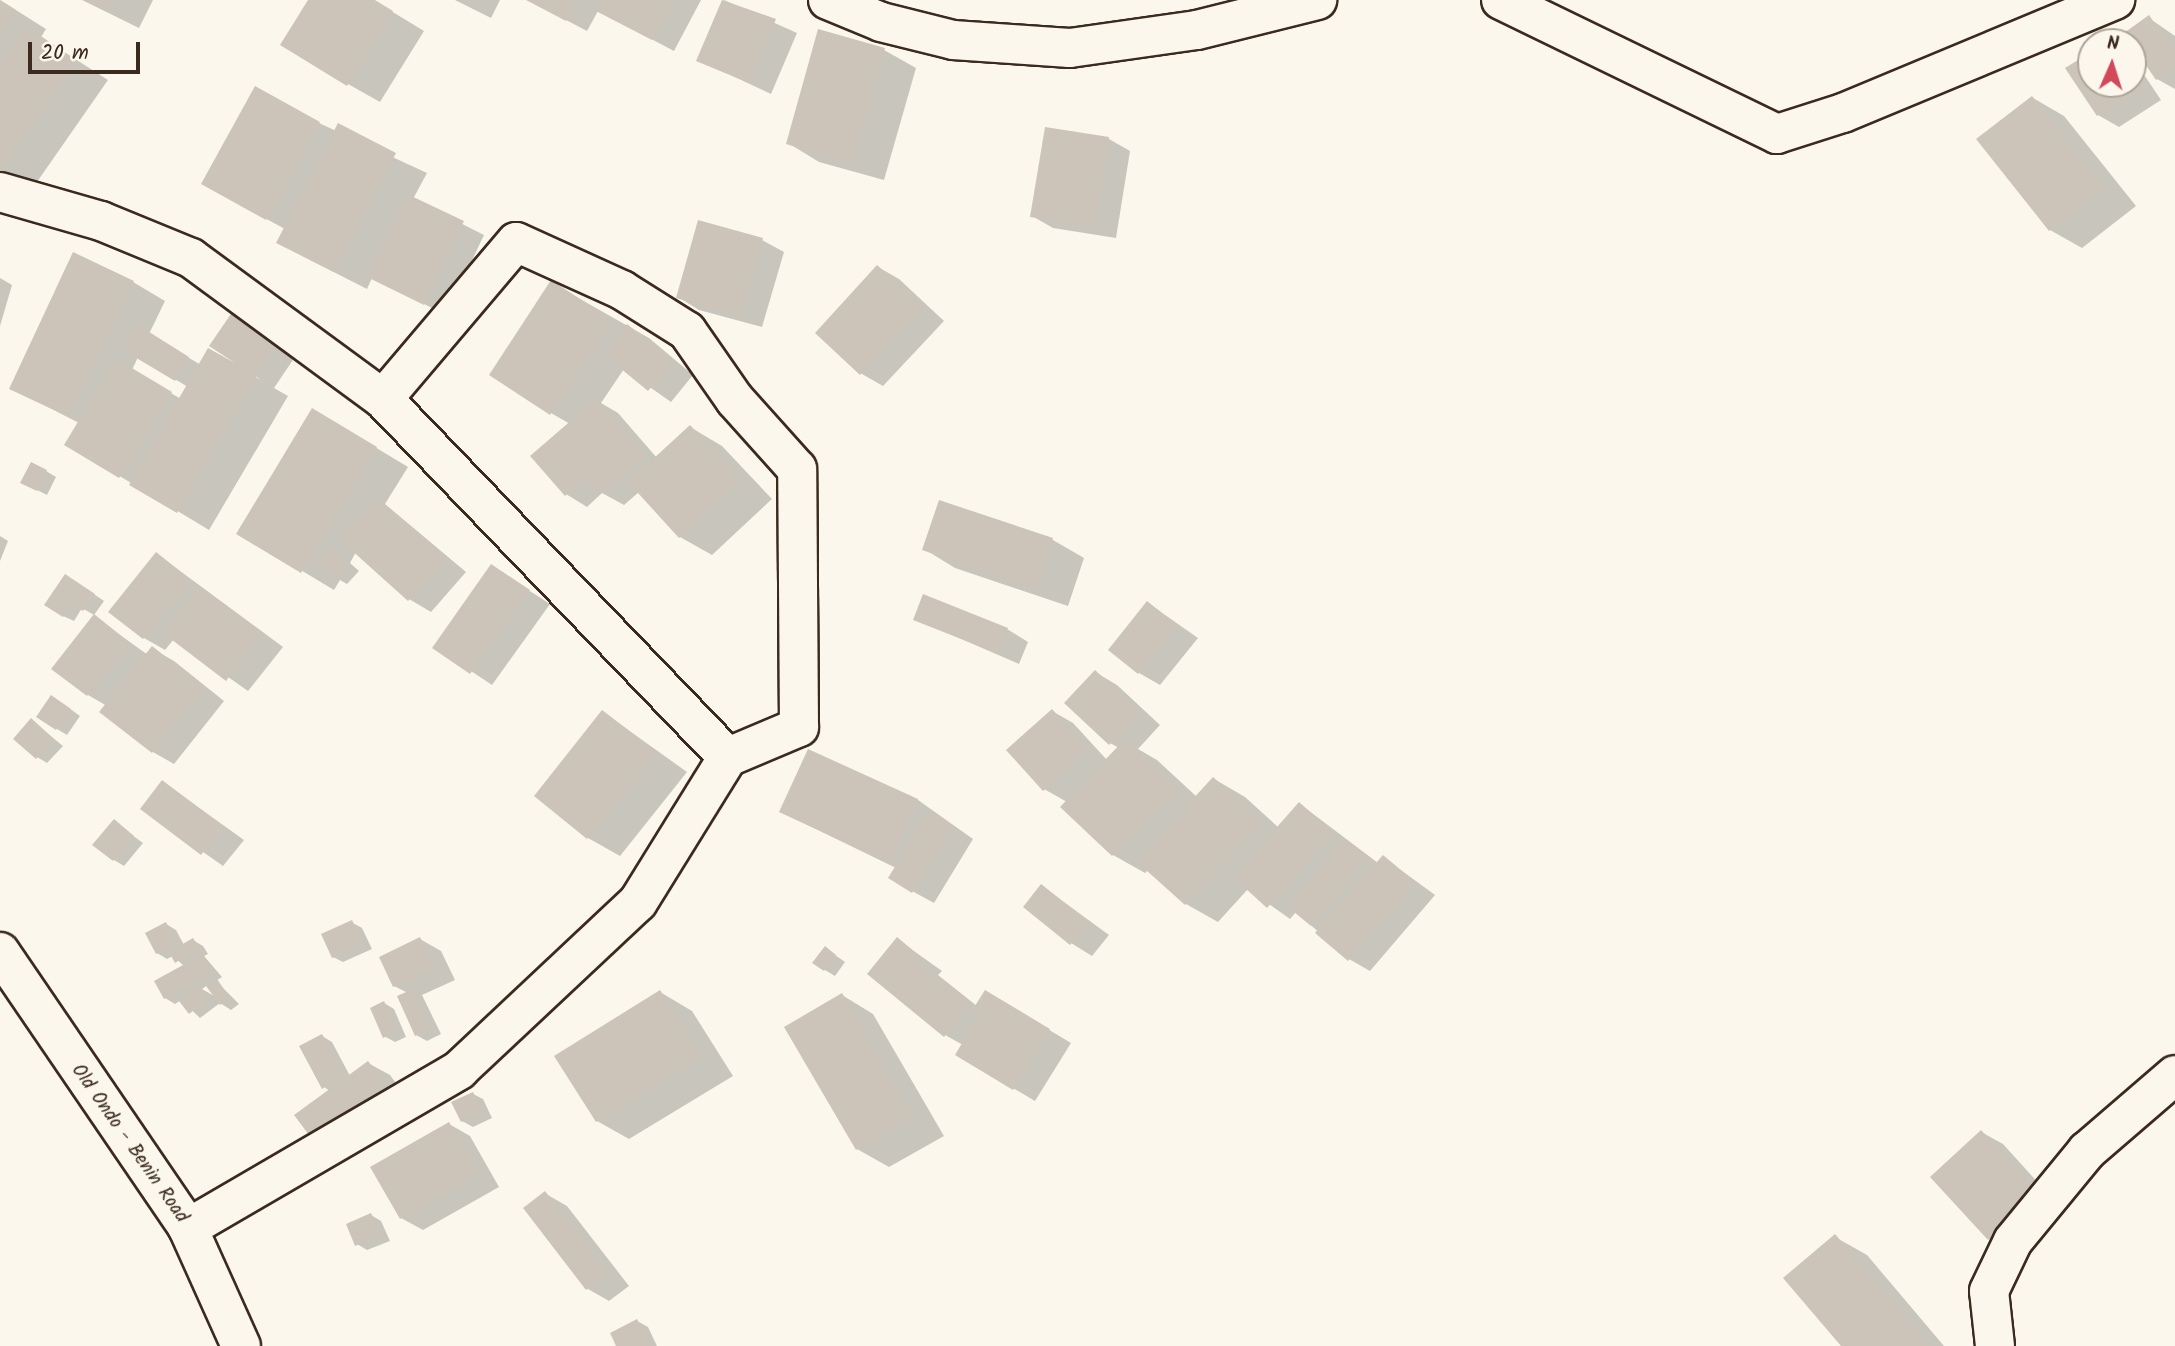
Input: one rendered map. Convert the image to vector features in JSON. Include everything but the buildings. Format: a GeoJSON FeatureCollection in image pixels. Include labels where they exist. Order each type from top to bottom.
{"type":"FeatureCollection","features":[{"type":"Feature","properties":{"kind":"street"},"geometry":{"type":"LineString","coordinates":[[828,0],[881,22],[953,40],[1070,48],[1197,30],[1317,0]]}},
{"type":"Feature","properties":{"kind":"street"},"geometry":{"type":"LineString","coordinates":[[1501,0],[1777,134],[1843,113],[2115,0]]}},
{"type":"Feature","properties":{"kind":"street"},"geometry":{"type":"LineString","coordinates":[[0,192],[101,221],[191,258],[383,398],[728,757]]}},
{"type":"Feature","properties":{"kind":"street"},"geometry":{"type":"LineString","coordinates":[[188,1228],[459,1070],[638,902],[728,757],[799,727],[797,469],[735,400],[687,331],[622,290],[516,242],[383,398]]}},
{"type":"Feature","properties":{"kind":"street","name":"Old Ondo - Benin Road"},"geometry":{"type":"LineString","coordinates":[[0,952],[188,1228],[241,1346]]}},
{"type":"Feature","properties":{"kind":"street"},"geometry":{"type":"LineString","coordinates":[[1995,1346],[1989,1291],[2013,1241],[2087,1152],[2175,1075]]}}]}
